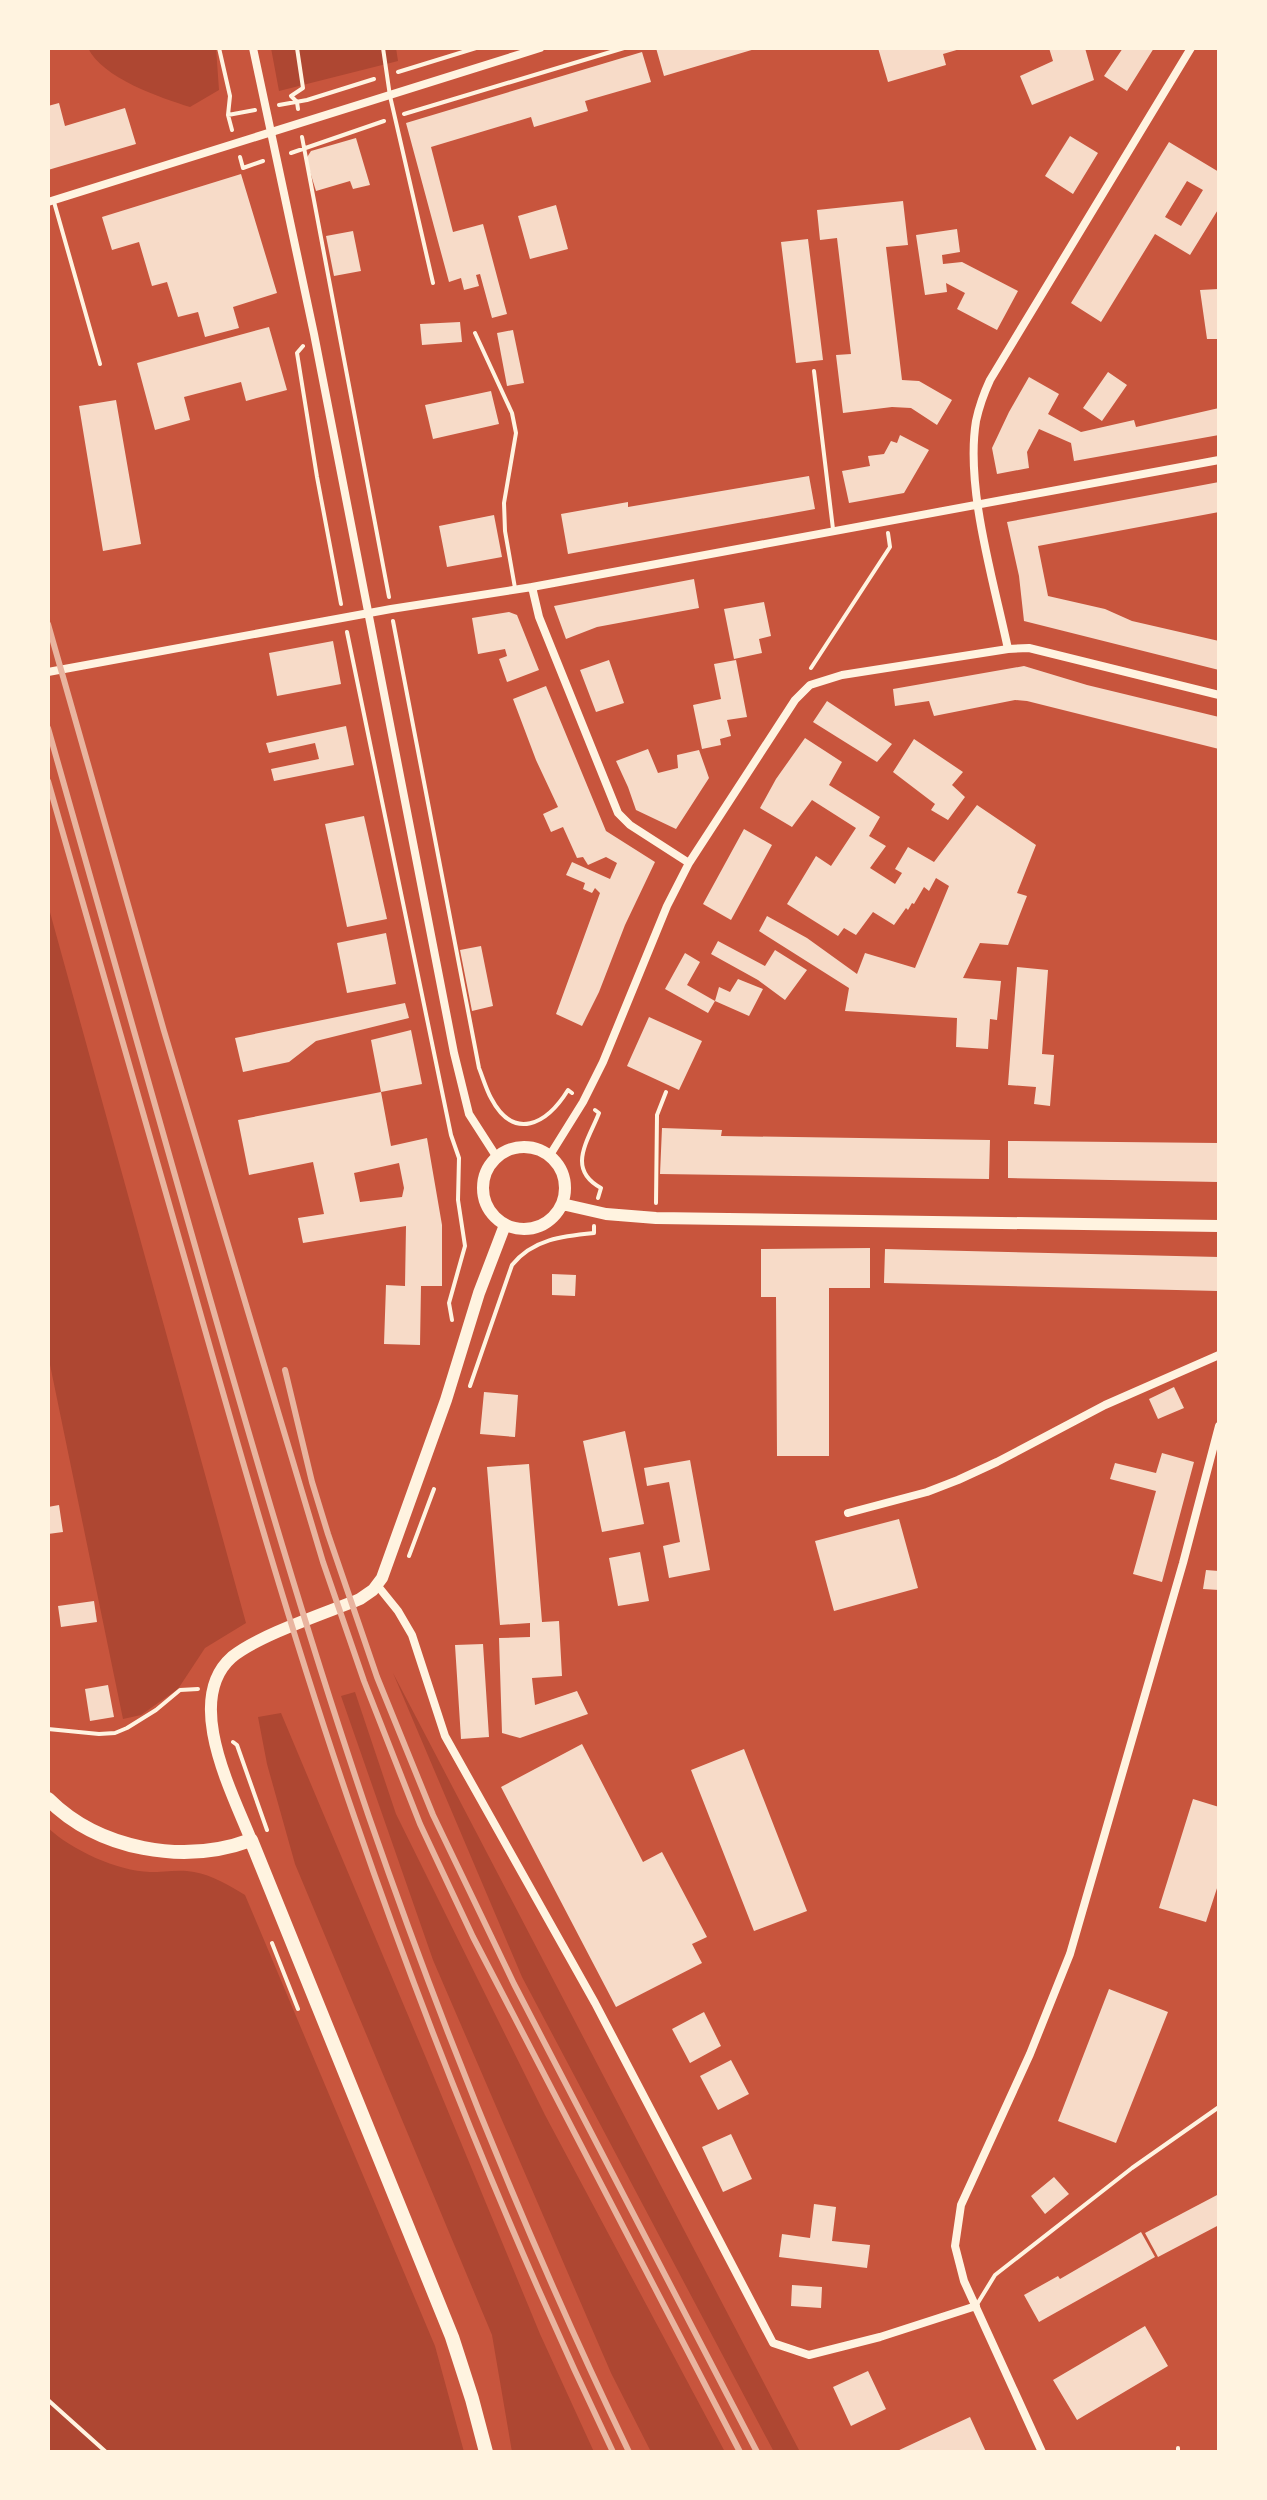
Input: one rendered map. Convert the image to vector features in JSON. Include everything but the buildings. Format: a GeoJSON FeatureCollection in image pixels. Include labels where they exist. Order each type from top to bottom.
{"type":"FeatureCollection","features":[{"type":"Feature","properties":{"kind":"main road"},"geometry":{"type":"LineString","coordinates":[[527,1146],[550,1155],[564,1177],[565,1195],[551,1219],[524,1229],[505,1225],[491,1214],[482,1189],[486,1171],[496,1156],[511,1148],[527,1146]]}},
{"type":"Feature","properties":{"kind":"main road"},"geometry":{"type":"LineString","coordinates":[[562,1204],[594,1212],[656,1218],[1219,1226]]}},
{"type":"Feature","properties":{"kind":"main road"},"geometry":{"type":"LineString","coordinates":[[486,2452],[452,2337],[226,1774],[212,1726],[211,1700],[214,1682],[233,1657],[277,1633],[360,1599],[377,1585],[392,1555],[487,1270],[505,1225]]}},
{"type":"Feature","properties":{"kind":"main road"},"geometry":{"type":"LineString","coordinates":[[48,1799],[87,1829],[133,1847],[194,1850],[234,1846],[251,1840]]}},
{"type":"Feature","properties":{"kind":"street"},"geometry":{"type":"LineString","coordinates":[[253,48],[314,334],[462,1091],[469,1114],[496,1156]]}},
{"type":"Feature","properties":{"kind":"street"},"geometry":{"type":"LineString","coordinates":[[50,201],[540,48]]}},
{"type":"Feature","properties":{"kind":"street"},"geometry":{"type":"LineString","coordinates":[[1008,649],[978,505],[973,459],[976,419],[990,380],[1191,48]]}},
{"type":"Feature","properties":{"kind":"street"},"geometry":{"type":"LineString","coordinates":[[48,672],[344,617],[516,590],[1219,460]]}},
{"type":"Feature","properties":{"kind":"street"},"geometry":{"type":"LineString","coordinates":[[532,587],[539,617],[618,813],[630,825],[689,863]]}},
{"type":"Feature","properties":{"kind":"street"},"geometry":{"type":"LineString","coordinates":[[550,1155],[583,1102],[603,1062],[667,906],[689,863],[782,719],[810,685],[842,675],[1029,648],[1219,695]]}},
{"type":"Feature","properties":{"kind":"street"},"geometry":{"type":"LineString","coordinates":[[848,1513],[927,1492],[958,1480],[1105,1405],[1219,1355]]}},
{"type":"Feature","properties":{"kind":"street"},"geometry":{"type":"LineString","coordinates":[[1042,2452],[964,2281],[955,2246],[961,2205],[1030,2054],[1070,1954],[1179,1578],[1219,1426]]}},
{"type":"Feature","properties":{"kind":"street"},"geometry":{"type":"LineString","coordinates":[[377,1585],[412,1635],[445,1736],[595,2003],[773,2343],[809,2355],[880,2337],[976,2306]]}},
{"type":"Feature","properties":{"kind":"lane"},"geometry":{"type":"LineString","coordinates":[[383,48],[390,96],[433,283]]}},
{"type":"Feature","properties":{"kind":"lane"},"geometry":{"type":"LineString","coordinates":[[50,201],[100,364]]}},
{"type":"Feature","properties":{"kind":"lane"},"geometry":{"type":"LineString","coordinates":[[475,333],[512,413],[516,433],[504,503],[505,531],[516,590]]}},
{"type":"Feature","properties":{"kind":"lane"},"geometry":{"type":"LineString","coordinates":[[814,371],[833,532]]}},
{"type":"Feature","properties":{"kind":"lane"},"geometry":{"type":"LineString","coordinates":[[976,2306],[995,2275],[1132,2168],[1219,2107]]}},
{"type":"Feature","properties":{"kind":"path"},"geometry":{"type":"LineString","coordinates":[[219,48],[230,96],[228,115],[236,143]]}},
{"type":"Feature","properties":{"kind":"path"},"geometry":{"type":"LineString","coordinates":[[297,48],[303,88],[291,96],[297,102],[479,1068],[491,1098],[508,1119],[520,1123],[540,1122],[558,1107],[568,1090],[599,1113],[581,1166],[585,1176],[601,1188],[594,1212],[594,1233],[555,1237],[522,1252],[512,1265],[465,1400]]}},
{"type":"Feature","properties":{"kind":"path"},"geometry":{"type":"LineString","coordinates":[[228,115],[297,102],[476,48]]}},
{"type":"Feature","properties":{"kind":"path"},"geometry":{"type":"LineString","coordinates":[[304,149],[396,117],[624,48]]}},
{"type":"Feature","properties":{"kind":"path"},"geometry":{"type":"LineString","coordinates":[[314,334],[297,353],[317,477],[415,966],[451,1135],[459,1158],[458,1200],[465,1246],[449,1303],[453,1317],[451,1327],[461,1352]]}},
{"type":"Feature","properties":{"kind":"path"},"geometry":{"type":"LineString","coordinates":[[810,685],[807,673],[820,658],[890,547],[886,521]]}},
{"type":"Feature","properties":{"kind":"path"},"geometry":{"type":"LineString","coordinates":[[656,1218],[657,1115],[666,1092]]}},
{"type":"Feature","properties":{"kind":"path"},"geometry":{"type":"LineString","coordinates":[[406,1563],[433,1490]]}},
{"type":"Feature","properties":{"kind":"path"},"geometry":{"type":"LineString","coordinates":[[48,1729],[115,1733],[156,1710],[180,1690],[198,1690],[202,1681]]}},
{"type":"Feature","properties":{"kind":"path"},"geometry":{"type":"LineString","coordinates":[[212,1726],[237,1745],[271,1839]]}},
{"type":"Feature","properties":{"kind":"path"},"geometry":{"type":"LineString","coordinates":[[48,2400],[106,2452]]}},
{"type":"Feature","properties":{"kind":"shaded area"},"geometry":{"type":"Polygon","coordinates":[[[88,48],[216,48],[219,90],[190,107],[119,77],[95,59],[88,48]]]}},
{"type":"Feature","properties":{"kind":"shaded area"},"geometry":{"type":"Polygon","coordinates":[[[271,48],[396,48],[398,61],[279,91],[271,48]]]}},
{"type":"Feature","properties":{"kind":"shaded area"},"geometry":{"type":"Polygon","coordinates":[[[48,905],[246,1623],[205,1648],[178,1689],[141,1715],[123,1719],[48,1355],[48,905]]]}},
{"type":"Feature","properties":{"kind":"shaded area"},"geometry":{"type":"Polygon","coordinates":[[[393,1673],[800,2452],[774,2452],[522,1977],[393,1673]]]}},
{"type":"Feature","properties":{"kind":"shaded area"},"geometry":{"type":"Polygon","coordinates":[[[355,1692],[396,1814],[545,2115],[725,2452],[651,2452],[611,2373],[433,1960],[341,1696],[355,1692]]]}},
{"type":"Feature","properties":{"kind":"shaded area"},"geometry":{"type":"Polygon","coordinates":[[[281,1713],[540,2334],[594,2452],[512,2452],[492,2335],[295,1864],[267,1764],[258,1717],[281,1713]]]}},
{"type":"Feature","properties":{"kind":"shaded area"},"geometry":{"type":"Polygon","coordinates":[[[48,1828],[82,1851],[124,1868],[201,1873],[245,1895],[435,2346],[464,2452],[48,2452],[48,1828]]]}},
{"type":"Feature","properties":{"kind":"railway"},"geometry":{"type":"LineString","coordinates":[[48,624],[164,1031],[323,1562],[364,1681],[420,1824],[473,1937],[740,2452]]}},
{"type":"Feature","properties":{"kind":"railway"},"geometry":{"type":"LineString","coordinates":[[48,728],[262,1479],[369,1817],[427,1978],[490,2138],[557,2296],[629,2452]]}},
{"type":"Feature","properties":{"kind":"railway"},"geometry":{"type":"LineString","coordinates":[[48,781],[250,1486],[333,1753],[383,1900],[475,2139],[542,2297],[613,2452]]}},
{"type":"Feature","properties":{"kind":"railway"},"geometry":{"type":"LineString","coordinates":[[285,1370],[328,1534],[377,1677],[433,1815],[514,1984],[757,2452]]}}]}
